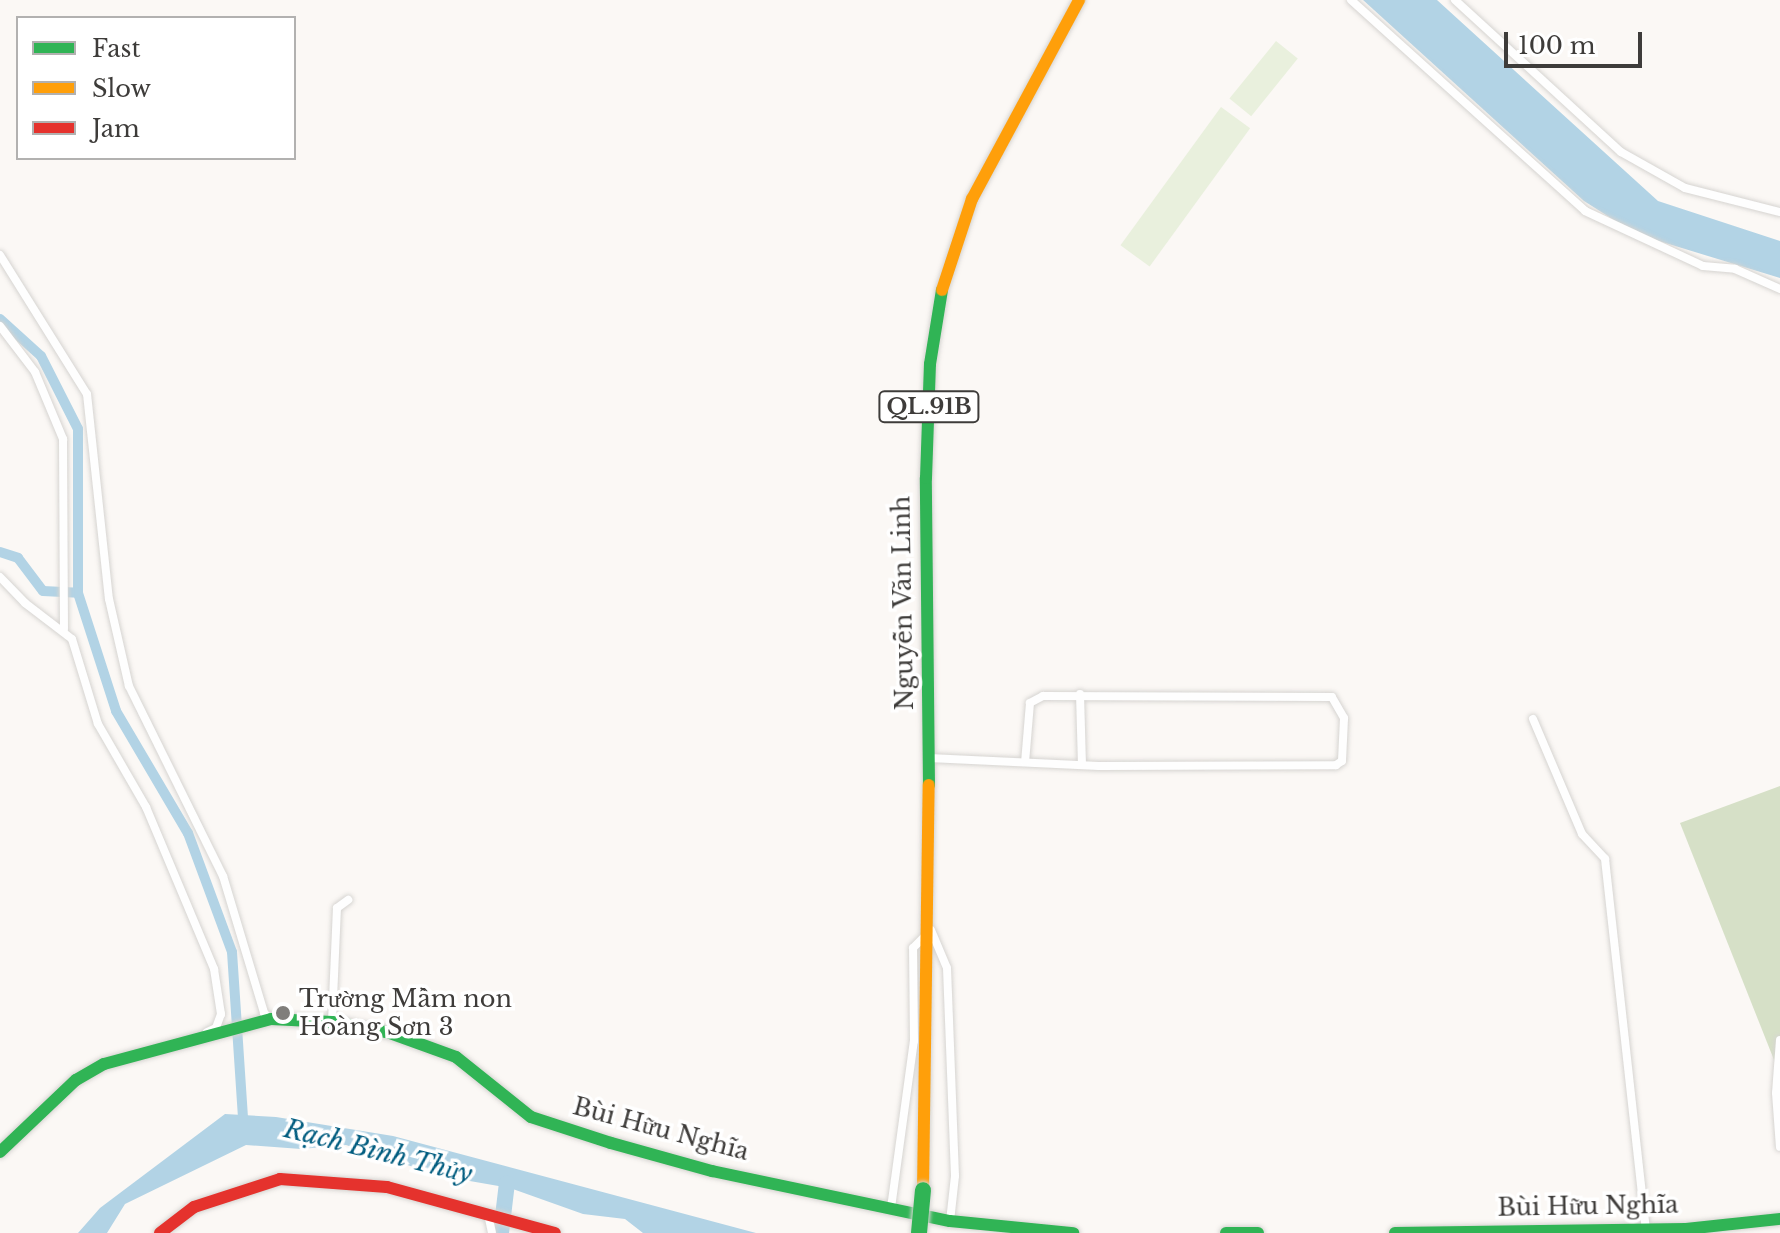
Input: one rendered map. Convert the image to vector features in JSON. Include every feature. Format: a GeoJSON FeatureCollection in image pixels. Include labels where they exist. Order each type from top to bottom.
{"type":"FeatureCollection","features":[{"type":"Feature","properties":{"kind":"main road","name":"Nguyễn Văn Linh"},"geometry":{"type":"LineString","coordinates":[[919,1233],[931,930],[926,464],[930,364],[944,280],[972,199],[1079,0]]}},
{"type":"Feature","properties":{"kind":"main road","name":"Bùi Hữu Nghĩa"},"geometry":{"type":"LineString","coordinates":[[212,1032],[266,1021],[332,1022],[390,1033],[456,1057],[531,1117],[712,1171],[950,1221],[1073,1233]]}},
{"type":"Feature","properties":{"kind":"main road"},"geometry":{"type":"LineString","coordinates":[[0,1152],[86,1075],[212,1032]]}},
{"type":"Feature","properties":{"kind":"main road"},"geometry":{"type":"LineString","coordinates":[[160,1233],[194,1207],[280,1179],[387,1187],[555,1233]]}},
{"type":"Feature","properties":{"kind":"main road","name":"Bùi Hữu Nghĩa"},"geometry":{"type":"LineString","coordinates":[[1395,1233],[1646,1230],[1780,1219]]}},
{"type":"Feature","properties":{"kind":"main road"},"geometry":{"type":"LineString","coordinates":[[1226,1233],[1258,1233]]}},
{"type":"Feature","properties":{"kind":"street"},"geometry":{"type":"LineString","coordinates":[[1351,0],[1585,211],[1703,266],[1735,269],[1780,289]]}},
{"type":"Feature","properties":{"kind":"street"},"geometry":{"type":"LineString","coordinates":[[1455,0],[1621,152],[1685,188],[1780,212]]}},
{"type":"Feature","properties":{"kind":"street"},"geometry":{"type":"LineString","coordinates":[[0,255],[87,394],[109,599],[129,686],[223,876],[266,1021]]}},
{"type":"Feature","properties":{"kind":"street"},"geometry":{"type":"LineString","coordinates":[[0,326],[35,372],[63,439],[61,590],[64,629],[76,648],[98,724],[146,807],[214,969],[221,1014],[212,1032]]}},
{"type":"Feature","properties":{"kind":"street"},"geometry":{"type":"LineString","coordinates":[[0,577],[32,610],[64,629]]}},
{"type":"Feature","properties":{"kind":"street"},"geometry":{"type":"LineString","coordinates":[[1080,694],[1082,765]]}},
{"type":"Feature","properties":{"kind":"street"},"geometry":{"type":"LineString","coordinates":[[929,758],[1082,765],[1336,765],[1342,761],[1344,718],[1332,697],[1043,696],[1030,703],[1025,762]]}},
{"type":"Feature","properties":{"kind":"street"},"geometry":{"type":"LineString","coordinates":[[1533,719],[1582,834],[1605,859],[1646,1230]]}},
{"type":"Feature","properties":{"kind":"street"},"geometry":{"type":"LineString","coordinates":[[332,1022],[337,908],[348,900]]}},
{"type":"Feature","properties":{"kind":"street"},"geometry":{"type":"LineString","coordinates":[[891,1208],[914,1041],[913,948],[931,930],[947,968],[955,1176],[950,1221]]}},
{"type":"Feature","properties":{"kind":"street"},"geometry":{"type":"LineString","coordinates":[[1780,1040],[1776,1065],[1780,1147]]}},
{"type":"Feature","properties":{"kind":"street"},"geometry":{"type":"LineString","coordinates":[[489,1214],[492,1233]]}},
{"type":"Feature","properties":{"kind":"green space"},"geometry":{"type":"Polygon","coordinates":[[[1276,41],[1298,59],[1251,116],[1229,99],[1276,41]]]}},
{"type":"Feature","properties":{"kind":"green space"},"geometry":{"type":"Polygon","coordinates":[[[1221,107],[1250,128],[1150,267],[1120,245],[1221,107]]]}},
{"type":"Feature","properties":{"kind":"green space"},"geometry":{"type":"Polygon","coordinates":[[[1780,786],[1780,1075],[1680,823],[1780,786]]]}},
{"type":"Feature","properties":{"kind":"water"},"geometry":{"type":"Polygon","coordinates":[[[1363,0],[1437,0],[1658,201],[1780,241],[1780,278],[1636,234],[1584,201],[1363,0]]]}},
{"type":"Feature","properties":{"kind":"water","name":"Rạch Bình Thủy"},"geometry":{"type":"Polygon","coordinates":[[[225,1114],[276,1117],[393,1136],[756,1233],[643,1233],[625,1219],[583,1214],[510,1188],[441,1176],[346,1145],[301,1149],[246,1145],[125,1204],[107,1233],[78,1233],[100,1208],[225,1114]]]}},
{"type":"Feature","properties":{"kind":"waterway"},"geometry":{"type":"LineString","coordinates":[[0,319],[41,356],[78,429],[78,593],[116,711],[188,833],[232,952],[243,1118]]}},
{"type":"Feature","properties":{"kind":"waterway"},"geometry":{"type":"LineString","coordinates":[[0,552],[18,558],[43,591],[78,593]]}},
{"type":"Feature","properties":{"kind":"waterway"},"geometry":{"type":"LineString","coordinates":[[501,1233],[507,1183]]}},
{"type":"Feature","properties":{"kind":"traffic: fast"},"geometry":{"type":"LineString","coordinates":[[929,785],[926,478],[930,364],[942,290]]}},
{"type":"Feature","properties":{"kind":"traffic: fast"},"geometry":{"type":"LineString","coordinates":[[0,1152],[76,1080],[104,1064],[271,1019],[332,1022],[390,1033],[456,1057],[531,1117],[611,1143],[712,1171],[950,1221],[1073,1233]]}},
{"type":"Feature","properties":{"kind":"traffic: fast"},"geometry":{"type":"LineString","coordinates":[[919,1233],[923,1190]]}},
{"type":"Feature","properties":{"kind":"traffic: fast"},"geometry":{"type":"LineString","coordinates":[[1395,1233],[1686,1229],[1780,1219]]}},
{"type":"Feature","properties":{"kind":"traffic: fast"},"geometry":{"type":"LineString","coordinates":[[1226,1233],[1258,1233]]}},
{"type":"Feature","properties":{"kind":"traffic: slow"},"geometry":{"type":"LineString","coordinates":[[942,290],[972,199],[1079,0]]}},
{"type":"Feature","properties":{"kind":"traffic: slow"},"geometry":{"type":"LineString","coordinates":[[923,1190],[929,785]]}},
{"type":"Feature","properties":{"kind":"traffic: jam"},"geometry":{"type":"LineString","coordinates":[[160,1233],[194,1207],[280,1179],[387,1187],[555,1233]]}},
{"type":"Feature","properties":{"kind":"place","name":"Trường Mầm non Hoàng Sơn 3"},"geometry":{"type":"Point","coordinates":[283,1013]}}]}
